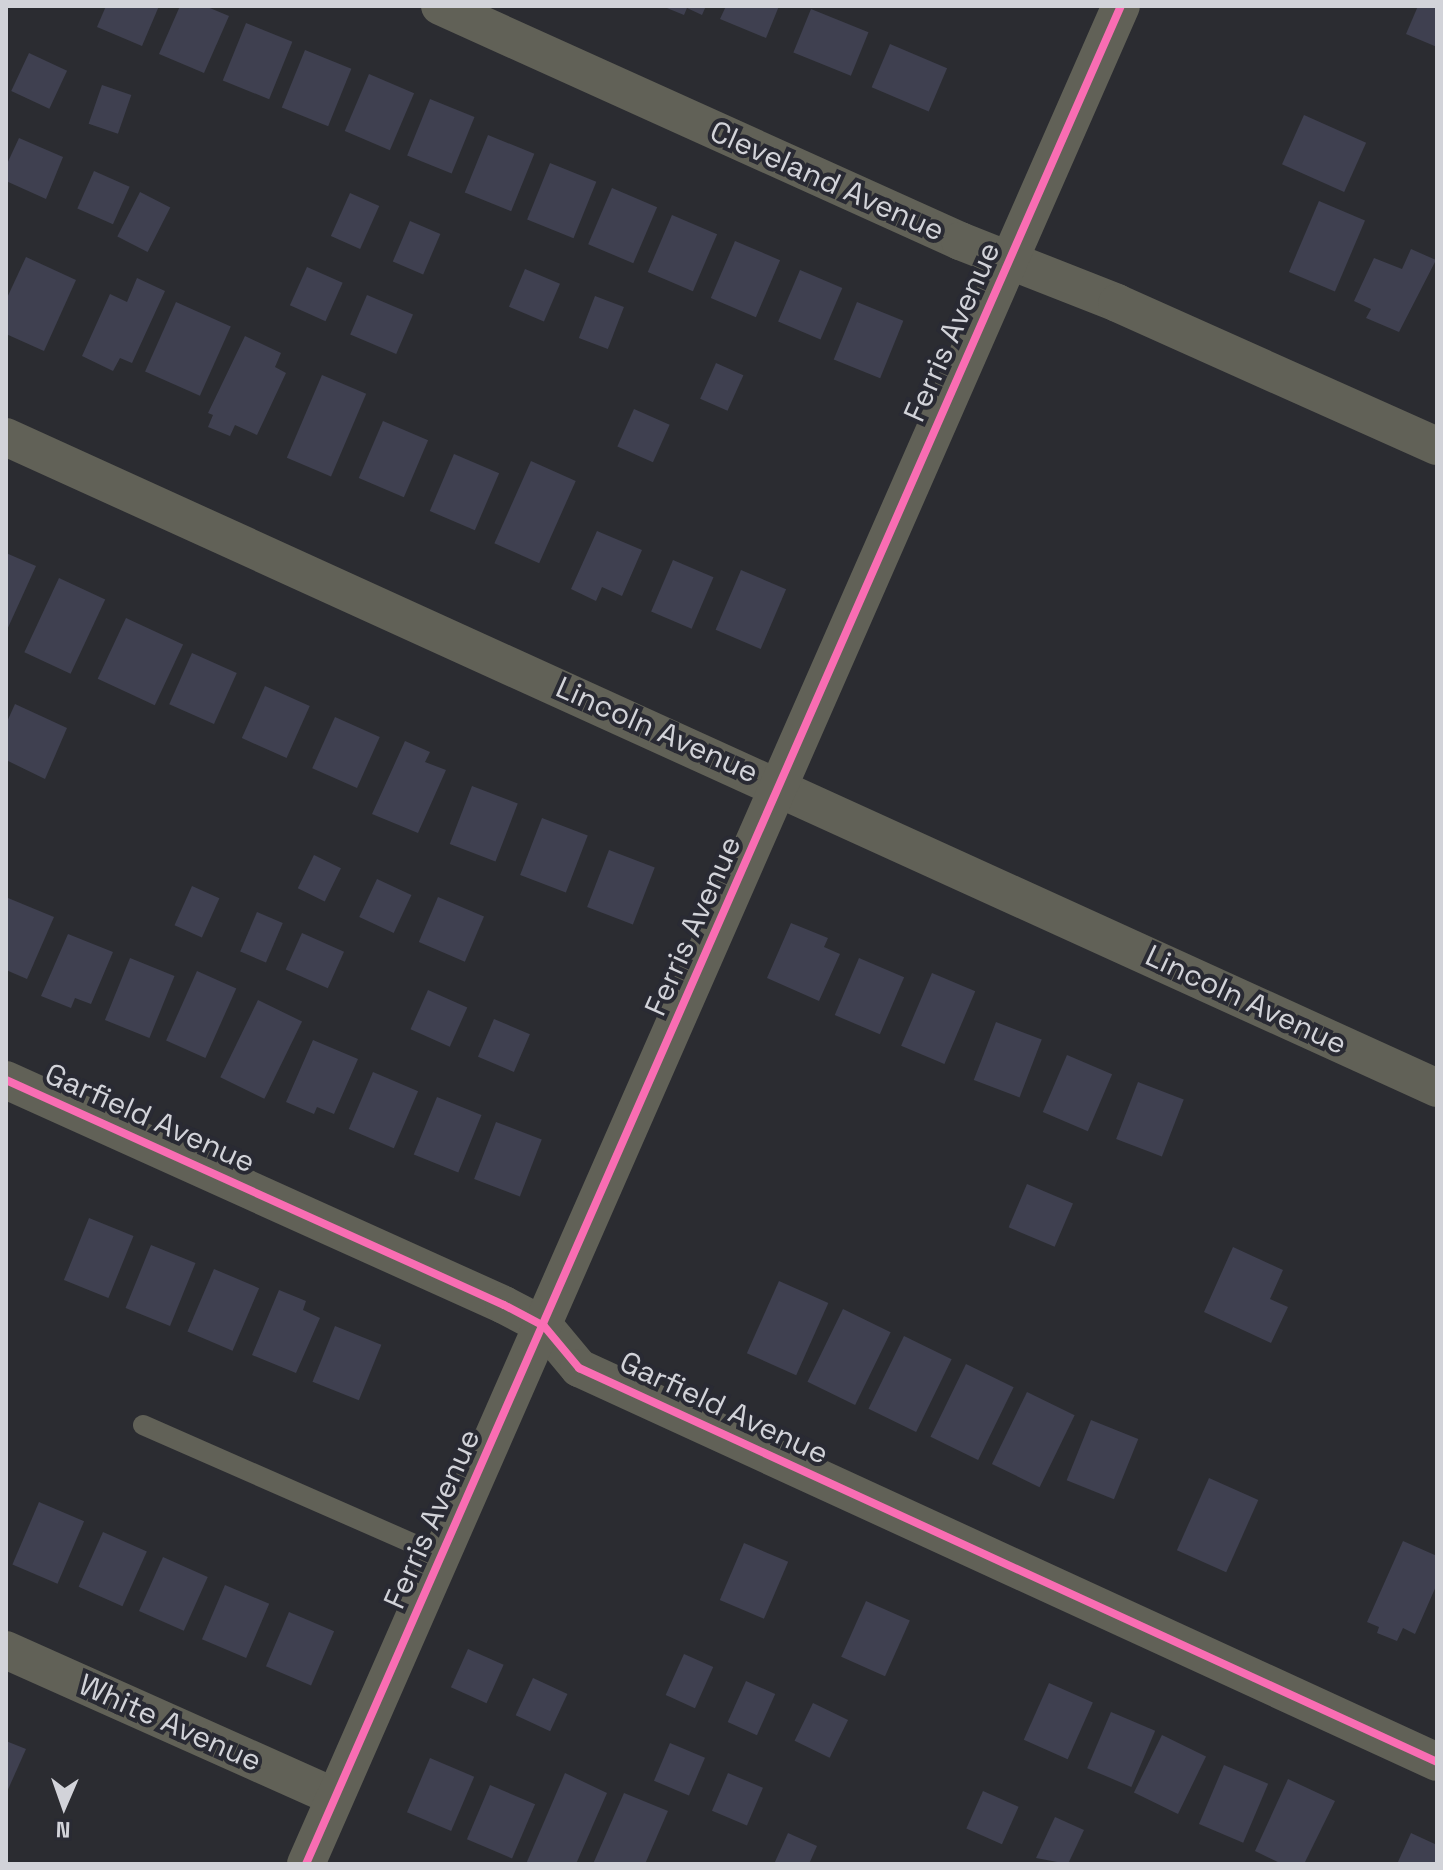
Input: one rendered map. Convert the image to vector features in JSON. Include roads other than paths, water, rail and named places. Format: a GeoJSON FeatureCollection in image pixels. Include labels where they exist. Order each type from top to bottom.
{"type":"FeatureCollection","features":[{"type":"Feature","properties":{"kind":"street","name":"Cleveland Avenue"},"geometry":{"type":"LineString","coordinates":[[440,6],[1009,261],[1117,303],[1437,446]]}},
{"type":"Feature","properties":{"kind":"street","name":"Ferris Avenue"},"geometry":{"type":"LineString","coordinates":[[306,1864],[333,1796],[443,1557],[1121,6]]}},
{"type":"Feature","properties":{"kind":"street","name":"Lincoln Avenue"},"geometry":{"type":"LineString","coordinates":[[6,437],[780,786],[1437,1088]]}},
{"type":"Feature","properties":{"kind":"street","name":"Garfield Avenue"},"geometry":{"type":"LineString","coordinates":[[6,1080],[544,1326],[579,1368],[1437,1762]]}},
{"type":"Feature","properties":{"kind":"street","name":"White Avenue"},"geometry":{"type":"LineString","coordinates":[[6,1650],[333,1796]]}},
{"type":"Feature","properties":{"kind":"lane"},"geometry":{"type":"LineString","coordinates":[[143,1425],[443,1557]]}}]}
